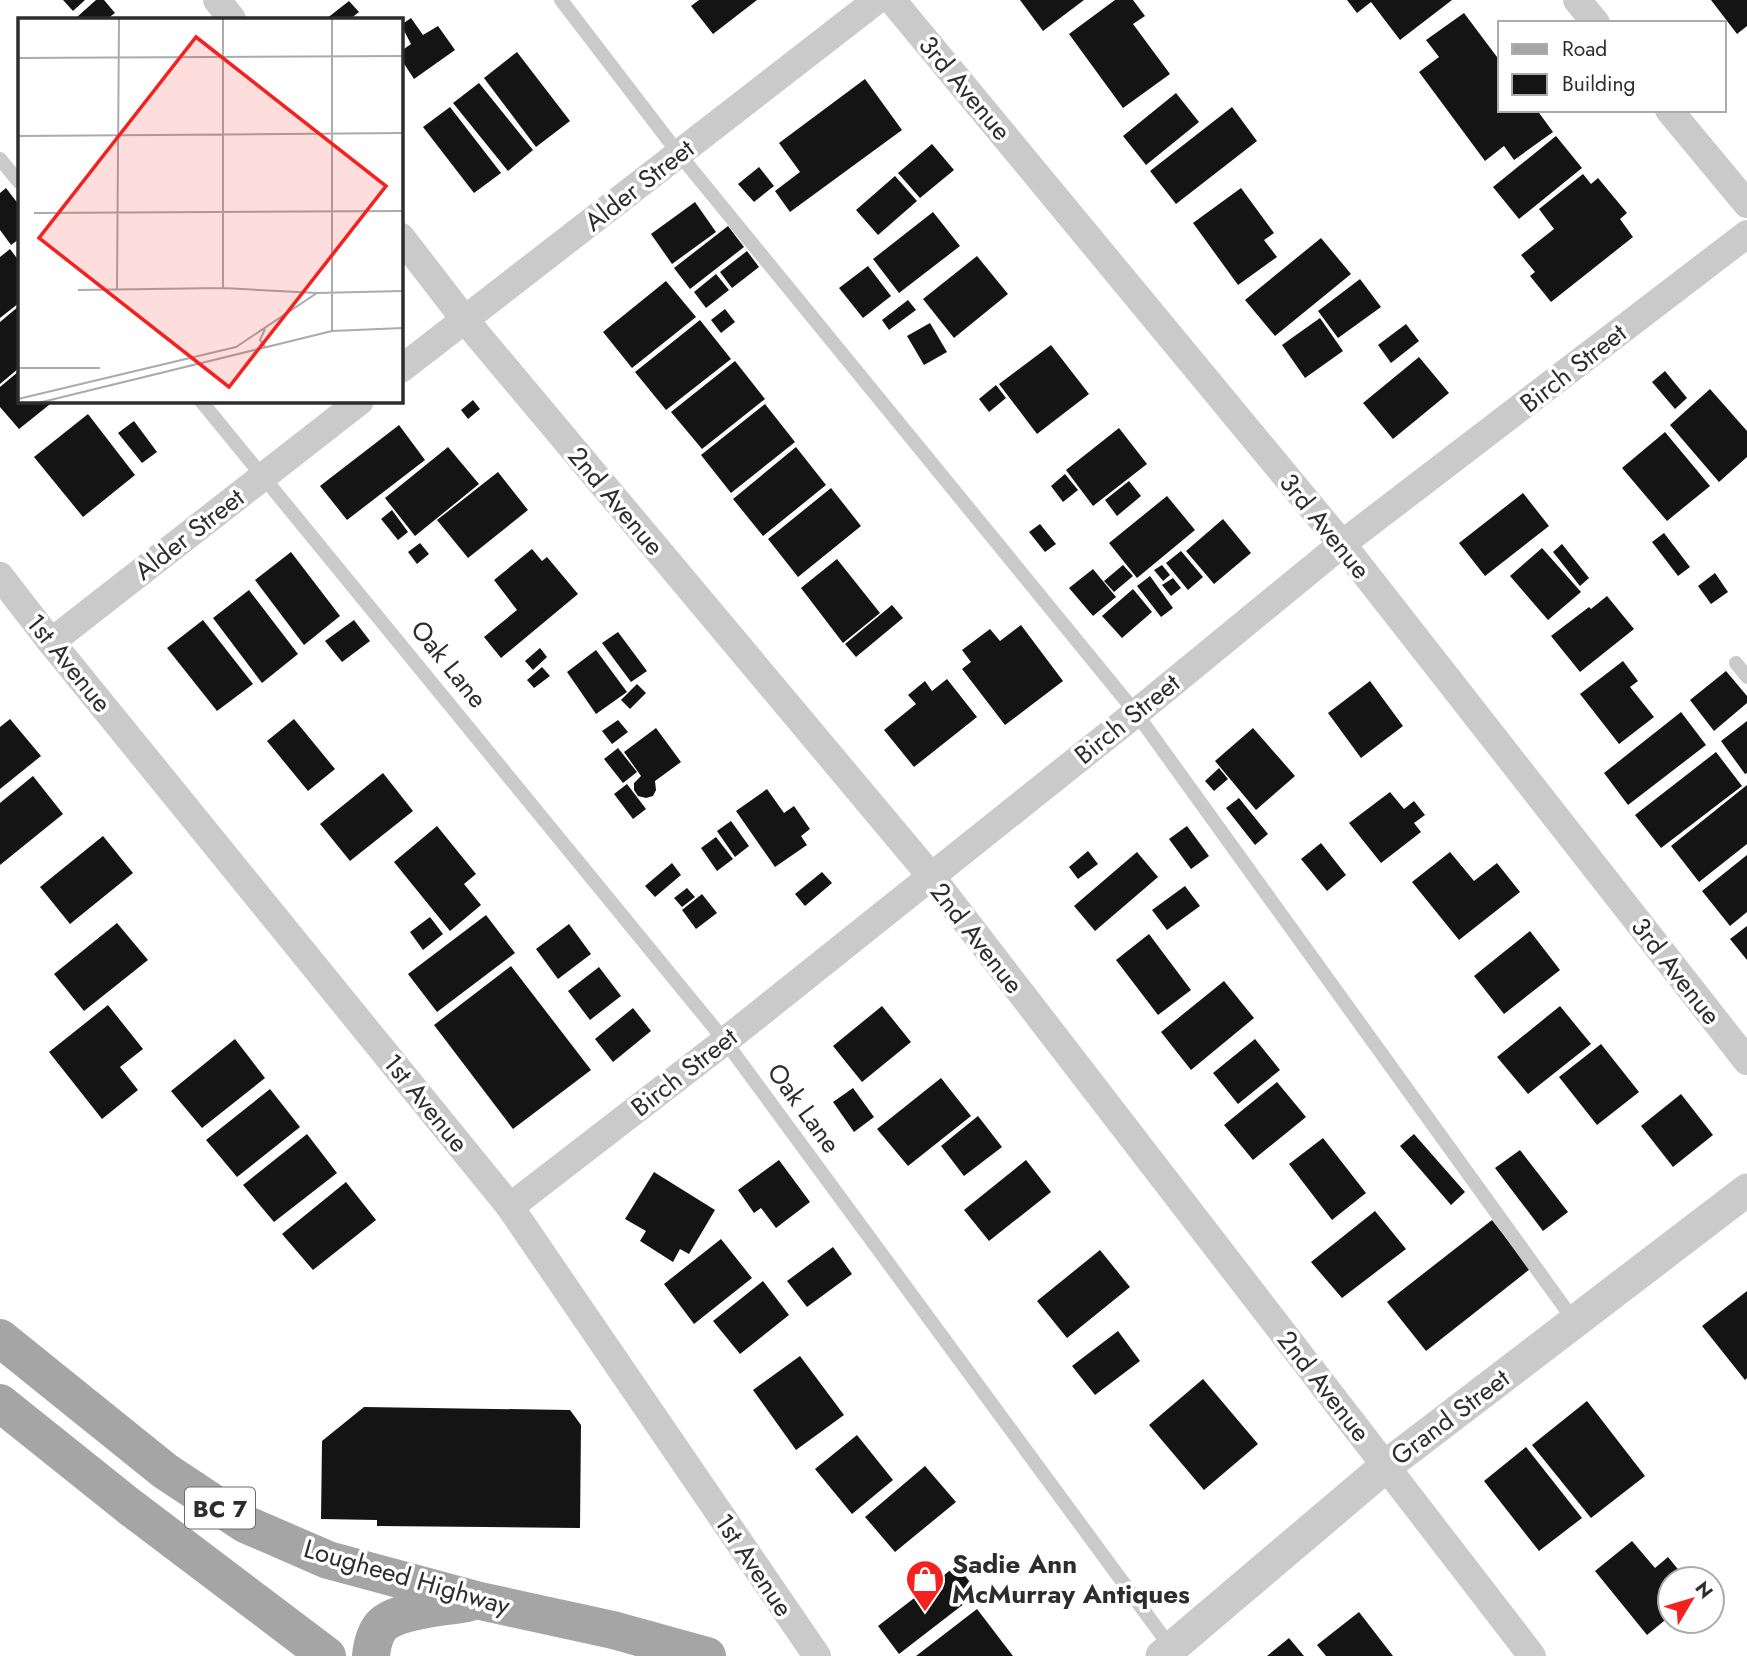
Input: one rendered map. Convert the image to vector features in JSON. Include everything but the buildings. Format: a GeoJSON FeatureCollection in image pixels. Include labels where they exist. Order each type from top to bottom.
{"type":"FeatureCollection","features":[{"type":"Feature","properties":{"kind":"main road","name":"Lougheed Highway"},"geometry":{"type":"LineString","coordinates":[[0,1338],[165,1471],[245,1524],[328,1560],[480,1601],[613,1630],[707,1656]]}},
{"type":"Feature","properties":{"kind":"main road","name":"BC 7"},"geometry":{"type":"LineString","coordinates":[[0,1403],[130,1507],[327,1656]]}},
{"type":"Feature","properties":{"kind":"main road"},"geometry":{"type":"LineString","coordinates":[[371,1656],[372,1645],[382,1626],[401,1615],[480,1601]]}},
{"type":"Feature","properties":{"kind":"street"},"geometry":{"type":"LineString","coordinates":[[217,0],[231,18]]}},
{"type":"Feature","properties":{"kind":"street","name":"Alder Street"},"geometry":{"type":"LineString","coordinates":[[402,368],[877,0]]}},
{"type":"Feature","properties":{"kind":"street","name":"3rd Avenue"},"geometry":{"type":"LineString","coordinates":[[891,0],[1342,544],[1747,1061]]}},
{"type":"Feature","properties":{"kind":"street"},"geometry":{"type":"LineString","coordinates":[[1577,0],[1594,21]]}},
{"type":"Feature","properties":{"kind":"street"},"geometry":{"type":"LineString","coordinates":[[1671,112],[1747,204]]}},
{"type":"Feature","properties":{"kind":"street","name":"Birch Street"},"geometry":{"type":"LineString","coordinates":[[510,1207],[725,1041],[1136,713],[1342,544],[1747,234]]}},
{"type":"Feature","properties":{"kind":"street","name":"2nd Avenue"},"geometry":{"type":"LineString","coordinates":[[402,238],[465,320],[930,875],[1532,1656]]}},
{"type":"Feature","properties":{"kind":"street","name":"Alder Street"},"geometry":{"type":"LineString","coordinates":[[51,642],[359,402]]}},
{"type":"Feature","properties":{"kind":"street","name":"1st Avenue"},"geometry":{"type":"LineString","coordinates":[[0,576],[510,1207],[817,1656]]}},
{"type":"Feature","properties":{"kind":"street","name":"Grand Street"},"geometry":{"type":"LineString","coordinates":[[1170,1654],[1385,1466],[1747,1190]]}},
{"type":"Feature","properties":{"kind":"lane"},"geometry":{"type":"LineString","coordinates":[[561,0],[679,153],[1136,713],[1575,1322]]}},
{"type":"Feature","properties":{"kind":"lane"},"geometry":{"type":"LineString","coordinates":[[0,159],[18,181]]}},
{"type":"Feature","properties":{"kind":"lane","name":"Oak Lane"},"geometry":{"type":"LineString","coordinates":[[202,402],[725,1041],[1170,1654]]}},
{"type":"Feature","properties":{"kind":"lane"},"geometry":{"type":"LineString","coordinates":[[1736,663],[1747,677]]}},
{"type":"Feature","properties":{"kind":"place","name":"Sadie Ann McMurray Antiques"},"geometry":{"type":"Point","coordinates":[925,1613]}}]}
